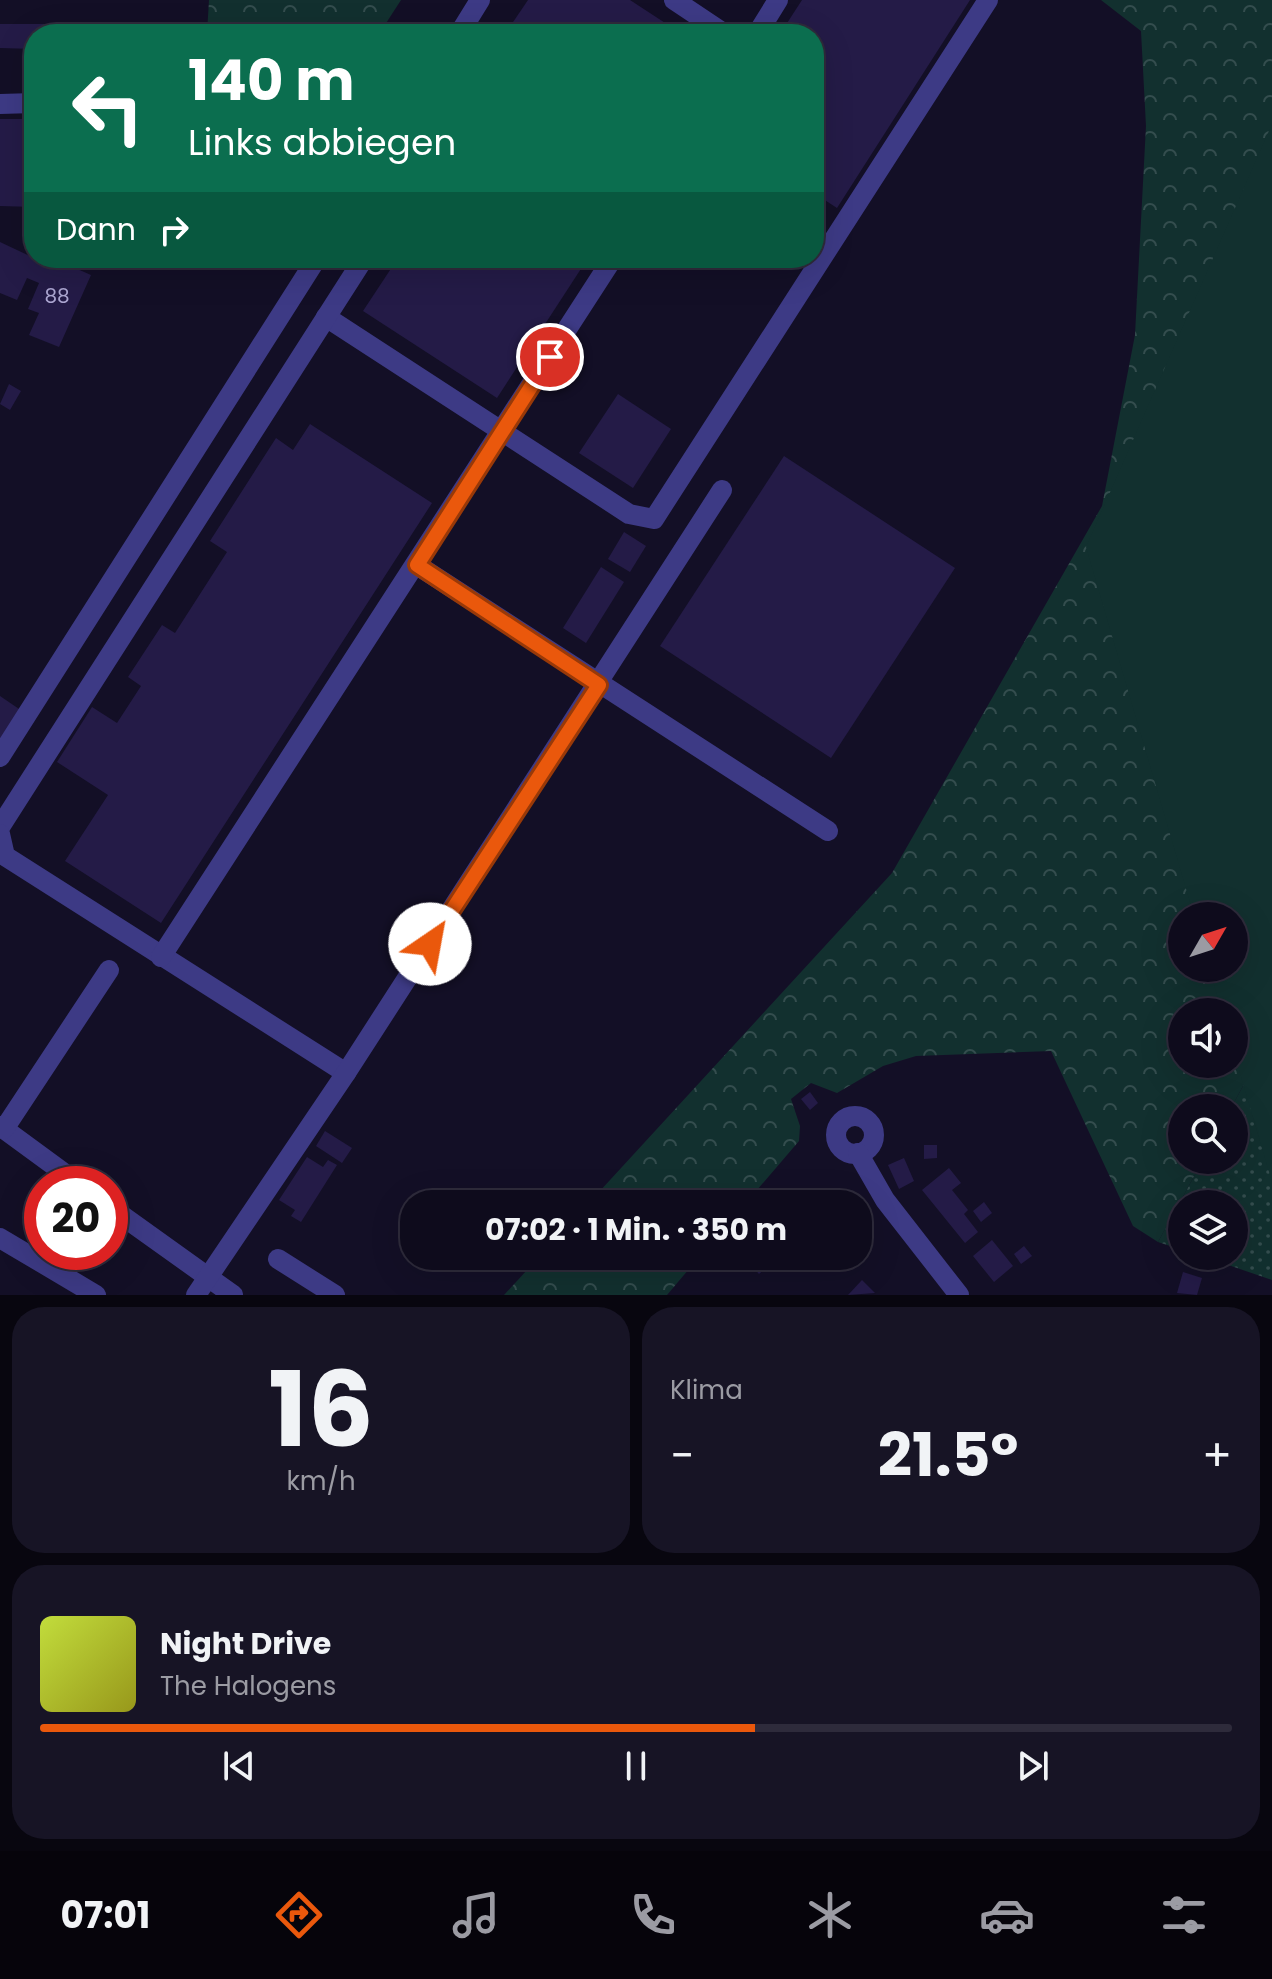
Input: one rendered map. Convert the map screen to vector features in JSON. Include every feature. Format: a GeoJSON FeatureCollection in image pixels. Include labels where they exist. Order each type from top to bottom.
{"type":"FeatureCollection","features":[{"type":"Feature","properties":{"kind":"street"},"geometry":{"type":"LineString","coordinates":[[465,24],[480,0]]}},
{"type":"Feature","properties":{"kind":"street"},"geometry":{"type":"LineString","coordinates":[[674,0],[710,24]]}},
{"type":"Feature","properties":{"kind":"street"},"geometry":{"type":"LineString","coordinates":[[763,24],[778,0]]}},
{"type":"Feature","properties":{"kind":"street"},"geometry":{"type":"LineString","coordinates":[[824,255],[988,0]]}},
{"type":"Feature","properties":{"kind":"street"},"geometry":{"type":"LineString","coordinates":[[0,104],[24,103]]}},
{"type":"Feature","properties":{"kind":"street"},"geometry":{"type":"LineString","coordinates":[[0,757],[10,736],[311,268]]}},
{"type":"Feature","properties":{"kind":"street"},"geometry":{"type":"LineString","coordinates":[[0,827],[358,268]]}},
{"type":"Feature","properties":{"kind":"street"},"geometry":{"type":"LineString","coordinates":[[161,957],[607,268]]}},
{"type":"Feature","properties":{"kind":"street"},"geometry":{"type":"LineString","coordinates":[[326,317],[629,514],[654,519],[816,268]]}},
{"type":"Feature","properties":{"kind":"street"},"geometry":{"type":"LineString","coordinates":[[202,1286],[346,1073],[722,490]]}},
{"type":"Feature","properties":{"kind":"street"},"geometry":{"type":"LineString","coordinates":[[417,565],[828,831]]}},
{"type":"Feature","properties":{"kind":"street"},"geometry":{"type":"LineString","coordinates":[[10,736],[44,757]]}},
{"type":"Feature","properties":{"kind":"street"},"geometry":{"type":"LineString","coordinates":[[0,834],[2,854],[346,1073]]}},
{"type":"Feature","properties":{"kind":"street"},"geometry":{"type":"LineString","coordinates":[[54,1166],[2,1128],[109,970]]}},
{"type":"Feature","properties":{"kind":"street"},"geometry":{"type":"LineString","coordinates":[[858,1153],[885,1200],[959,1295]]}},
{"type":"Feature","properties":{"kind":"street"},"geometry":{"type":"LineString","coordinates":[[128,1222],[202,1286],[233,1295]]}},
{"type":"Feature","properties":{"kind":"street"},"geometry":{"type":"LineString","coordinates":[[0,1238],[96,1295]]}},
{"type":"Feature","properties":{"kind":"street"},"geometry":{"type":"LineString","coordinates":[[278,1259],[335,1295]]}},
{"type":"Feature","properties":{"kind":"green space"},"geometry":{"type":"Polygon","coordinates":[[[209,0],[401,0],[385,24],[208,24],[209,0]]]}},
{"type":"Feature","properties":{"kind":"green space"},"geometry":{"type":"Polygon","coordinates":[[[1101,0],[1272,0],[1272,1033],[1248,1077],[1248,998],[1168,998],[1168,1078],[1247,1078],[1239,1094],[1168,1094],[1168,1174],[1195,1174],[1187,1190],[1168,1190],[1168,1224],[1158,1242],[1133,1226],[1051,1051],[916,1056],[883,1066],[837,1093],[811,1083],[791,1099],[800,1126],[799,1141],[757,1190],[601,1190],[892,873],[1102,506],[1135,335],[1146,126],[1141,31],[1101,0]]]}},
{"type":"Feature","properties":{"kind":"green space"},"geometry":{"type":"Polygon","coordinates":[[[1272,124],[1272,1182],[1241,1078],[1248,1078],[1248,998],[1218,998],[1213,982],[1248,982],[1248,902],[1190,902],[1086,547],[1272,124]]]}},
{"type":"Feature","properties":{"kind":"green space"},"geometry":{"type":"Polygon","coordinates":[[[1272,1033],[1272,1280],[1243,1270],[1248,1270],[1248,1190],[1187,1190],[1195,1174],[1248,1174],[1248,1094],[1239,1094],[1272,1033]]]}},
{"type":"Feature","properties":{"kind":"green space"},"geometry":{"type":"Polygon","coordinates":[[[1168,1224],[1168,1245],[1158,1242],[1168,1224]]]}},
{"type":"Feature","properties":{"kind":"green space"},"geometry":{"type":"Polygon","coordinates":[[[527,1270],[688,1270],[667,1295],[504,1295],[527,1270]]]}},
{"type":"Feature","properties":{"kind":"building"},"geometry":{"type":"Polygon","coordinates":[[[528,0],[630,0],[667,24],[512,24],[528,0]]]}},
{"type":"Feature","properties":{"kind":"building"},"geometry":{"type":"Polygon","coordinates":[[[802,0],[970,0],[837,208],[824,200],[824,24],[786,24],[802,0]]]}},
{"type":"Feature","properties":{"kind":"building"},"geometry":{"type":"Polygon","coordinates":[[[0,24],[24,24],[24,49],[0,48],[0,24]]]}},
{"type":"Feature","properties":{"kind":"building"},"geometry":{"type":"Polygon","coordinates":[[[0,119],[24,119],[24,207],[0,206],[0,119]]]}},
{"type":"Feature","properties":{"kind":"building"},"geometry":{"type":"Polygon","coordinates":[[[0,242],[24,253],[24,268],[75,268],[91,275],[59,347],[29,335],[39,313],[28,309],[39,283],[27,278],[17,300],[0,293],[0,242]]]}},
{"type":"Feature","properties":{"kind":"building"},"geometry":{"type":"Polygon","coordinates":[[[391,268],[582,268],[497,398],[363,311],[391,268]]]}},
{"type":"Feature","properties":{"kind":"building"},"geometry":{"type":"Polygon","coordinates":[[[9,384],[21,391],[10,410],[0,404],[9,384]]]}},
{"type":"Feature","properties":{"kind":"building"},"geometry":{"type":"Polygon","coordinates":[[[618,394],[671,429],[633,488],[579,453],[618,394]]]}},
{"type":"Feature","properties":{"kind":"building"},"geometry":{"type":"Polygon","coordinates":[[[310,424],[432,503],[161,923],[65,861],[108,795],[57,762],[92,707],[117,723],[141,686],[128,677],[162,625],[175,633],[227,552],[210,541],[276,438],[293,450],[310,424]]]}},
{"type":"Feature","properties":{"kind":"building"},"geometry":{"type":"Polygon","coordinates":[[[784,456],[955,568],[831,758],[660,646],[784,456]]]}},
{"type":"Feature","properties":{"kind":"building"},"geometry":{"type":"Polygon","coordinates":[[[624,532],[646,546],[630,572],[608,559],[624,532]]]}},
{"type":"Feature","properties":{"kind":"building"},"geometry":{"type":"Polygon","coordinates":[[[601,567],[624,582],[586,643],[563,628],[601,567]]]}},
{"type":"Feature","properties":{"kind":"building"},"geometry":{"type":"Polygon","coordinates":[[[0,696],[22,711],[0,745],[0,696]]]}},
{"type":"Feature","properties":{"kind":"building"},"geometry":{"type":"Polygon","coordinates":[[[810,1092],[818,1103],[810,1110],[801,1099],[810,1092]]]}},
{"type":"Feature","properties":{"kind":"building"},"geometry":{"type":"Polygon","coordinates":[[[325,1131],[352,1148],[342,1163],[316,1146],[325,1131]]]}},
{"type":"Feature","properties":{"kind":"building"},"geometry":{"type":"Polygon","coordinates":[[[924,1145],[937,1145],[937,1158],[924,1159],[924,1145]]]}},
{"type":"Feature","properties":{"kind":"building"},"geometry":{"type":"Polygon","coordinates":[[[307,1157],[323,1167],[328,1160],[337,1165],[301,1222],[291,1216],[295,1210],[279,1200],[307,1157]]]}},
{"type":"Feature","properties":{"kind":"building"},"geometry":{"type":"Polygon","coordinates":[[[904,1158],[914,1181],[899,1189],[888,1165],[904,1158]]]}},
{"type":"Feature","properties":{"kind":"building"},"geometry":{"type":"Polygon","coordinates":[[[949,1168],[961,1183],[952,1190],[968,1210],[964,1214],[978,1232],[965,1243],[922,1190],[949,1168]]]}},
{"type":"Feature","properties":{"kind":"building"},"geometry":{"type":"Polygon","coordinates":[[[984,1202],[992,1213],[981,1222],[973,1211],[984,1202]]]}},
{"type":"Feature","properties":{"kind":"building"},"geometry":{"type":"Polygon","coordinates":[[[992,1240],[1013,1266],[994,1282],[973,1256],[992,1240]]]}},
{"type":"Feature","properties":{"kind":"building"},"geometry":{"type":"Polygon","coordinates":[[[1024,1246],[1032,1256],[1021,1264],[1014,1254],[1024,1246]]]}},
{"type":"Feature","properties":{"kind":"building"},"geometry":{"type":"Polygon","coordinates":[[[1183,1272],[1202,1278],[1197,1295],[1177,1293],[1183,1272]]]}},
{"type":"Feature","properties":{"kind":"building"},"geometry":{"type":"Polygon","coordinates":[[[862,1280],[875,1293],[848,1295],[862,1280]]]}},
{"type":"Feature","properties":{"kind":"route"},"geometry":{"type":"LineString","coordinates":[[430,944],[599,685],[417,565],[550,357]]}}]}
